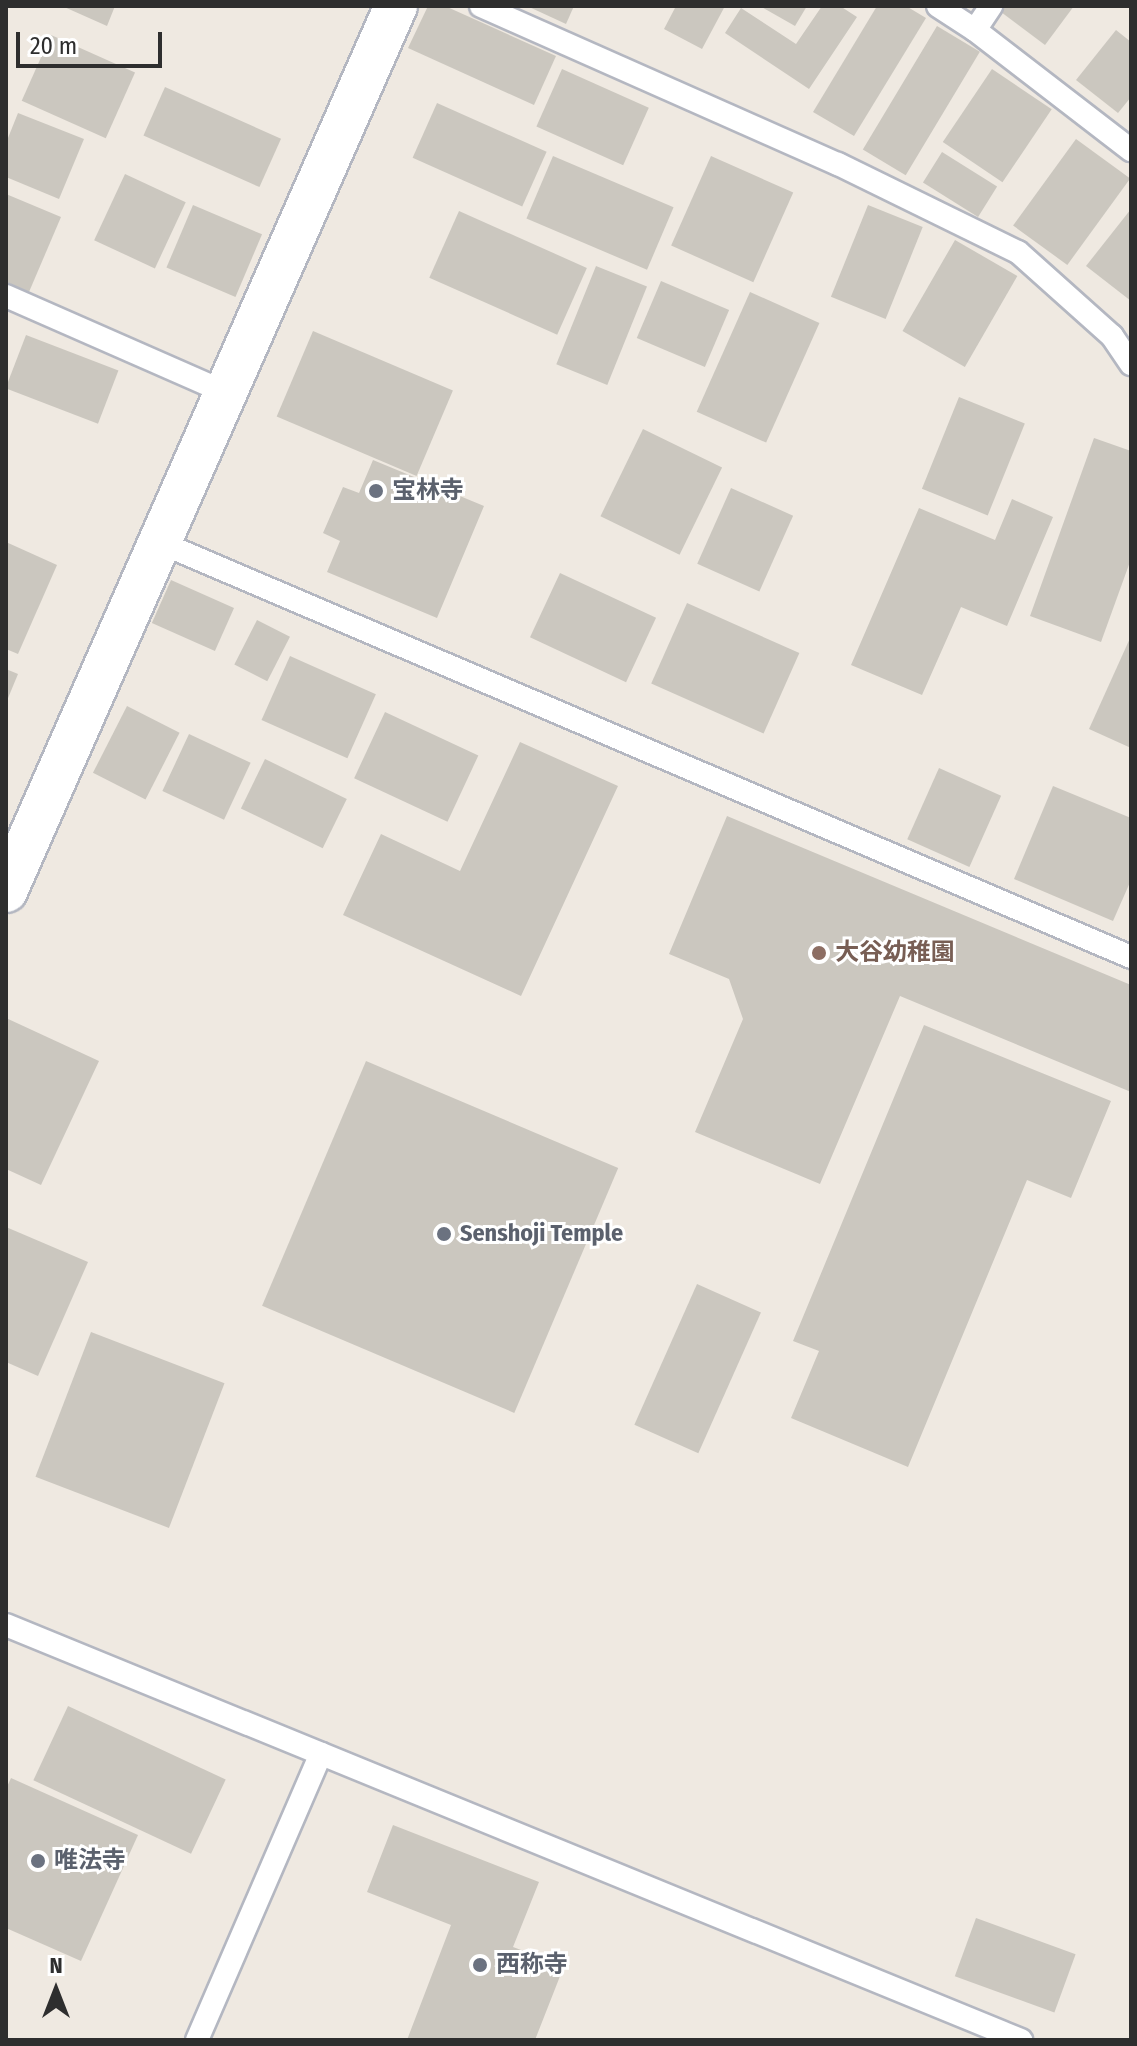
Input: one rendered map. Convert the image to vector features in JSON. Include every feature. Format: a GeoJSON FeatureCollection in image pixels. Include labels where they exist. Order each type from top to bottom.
{"type":"FeatureCollection","features":[{"type":"Feature","properties":{"kind":"street"},"geometry":{"type":"LineString","coordinates":[[6,891],[396,6]]}},
{"type":"Feature","properties":{"kind":"lane"},"geometry":{"type":"LineString","coordinates":[[481,6],[838,164],[1018,252],[1112,336],[1131,364]]}},
{"type":"Feature","properties":{"kind":"lane"},"geometry":{"type":"LineString","coordinates":[[938,6],[975,30],[1131,150]]}},
{"type":"Feature","properties":{"kind":"lane"},"geometry":{"type":"LineString","coordinates":[[975,30],[991,6]]}},
{"type":"Feature","properties":{"kind":"lane"},"geometry":{"type":"LineString","coordinates":[[6,296],[225,392]]}},
{"type":"Feature","properties":{"kind":"lane"},"geometry":{"type":"LineString","coordinates":[[159,542],[1131,957]]}},
{"type":"Feature","properties":{"kind":"lane"},"geometry":{"type":"LineString","coordinates":[[6,1625],[1021,2040]]}},
{"type":"Feature","properties":{"kind":"lane"},"geometry":{"type":"LineString","coordinates":[[197,2040],[321,1754]]}},
{"type":"Feature","properties":{"kind":"building"},"geometry":{"type":"Polygon","coordinates":[[[62,6],[115,6],[107,26],[62,6]]]}},
{"type":"Feature","properties":{"kind":"building"},"geometry":{"type":"Polygon","coordinates":[[[428,6],[445,6],[556,56],[534,105],[408,48],[428,6]]]}},
{"type":"Feature","properties":{"kind":"building"},"geometry":{"type":"Polygon","coordinates":[[[527,6],[574,6],[566,24],[527,6]]]}},
{"type":"Feature","properties":{"kind":"building"},"geometry":{"type":"Polygon","coordinates":[[[676,6],[725,6],[702,49],[664,29],[676,6]]]}},
{"type":"Feature","properties":{"kind":"building"},"geometry":{"type":"Polygon","coordinates":[[[760,6],[807,6],[795,26],[760,6]]]}},
{"type":"Feature","properties":{"kind":"building"},"geometry":{"type":"Polygon","coordinates":[[[822,6],[840,6],[857,17],[809,89],[725,33],[741,8],[796,44],[822,6]]]}},
{"type":"Feature","properties":{"kind":"building"},"geometry":{"type":"Polygon","coordinates":[[[877,6],[906,6],[926,18],[854,136],[813,112],[877,6]]]}},
{"type":"Feature","properties":{"kind":"building"},"geometry":{"type":"Polygon","coordinates":[[[1005,6],[1074,6],[1045,45],[1001,12],[1005,6]]]}},
{"type":"Feature","properties":{"kind":"building"},"geometry":{"type":"Polygon","coordinates":[[[937,26],[980,52],[906,175],[863,149],[937,26]]]}},
{"type":"Feature","properties":{"kind":"building"},"geometry":{"type":"Polygon","coordinates":[[[1116,30],[1131,42],[1131,97],[1118,113],[1076,80],[1116,30]]]}},
{"type":"Feature","properties":{"kind":"building"},"geometry":{"type":"Polygon","coordinates":[[[51,35],[135,72],[106,138],[22,101],[51,35]]]}},
{"type":"Feature","properties":{"kind":"building"},"geometry":{"type":"Polygon","coordinates":[[[562,69],[649,108],[623,165],[536,127],[562,69]]]}},
{"type":"Feature","properties":{"kind":"building"},"geometry":{"type":"Polygon","coordinates":[[[992,69],[1052,109],[1002,182],[943,142],[992,69]]]}},
{"type":"Feature","properties":{"kind":"building"},"geometry":{"type":"Polygon","coordinates":[[[165,87],[281,139],[259,187],[143,135],[165,87]]]}},
{"type":"Feature","properties":{"kind":"building"},"geometry":{"type":"Polygon","coordinates":[[[437,103],[547,152],[522,207],[413,158],[437,103]]]}},
{"type":"Feature","properties":{"kind":"building"},"geometry":{"type":"Polygon","coordinates":[[[18,113],[84,139],[59,199],[6,177],[6,143],[18,113]]]}},
{"type":"Feature","properties":{"kind":"building"},"geometry":{"type":"Polygon","coordinates":[[[1076,139],[1130,178],[1067,265],[1013,226],[1076,139]]]}},
{"type":"Feature","properties":{"kind":"building"},"geometry":{"type":"Polygon","coordinates":[[[942,152],[997,186],[978,217],[923,183],[942,152]]]}},
{"type":"Feature","properties":{"kind":"building"},"geometry":{"type":"Polygon","coordinates":[[[553,156],[674,207],[647,270],[526,219],[553,156]]]}},
{"type":"Feature","properties":{"kind":"building"},"geometry":{"type":"Polygon","coordinates":[[[711,156],[793,193],[753,282],[671,246],[711,156]]]}},
{"type":"Feature","properties":{"kind":"building"},"geometry":{"type":"Polygon","coordinates":[[[125,174],[186,202],[155,268],[94,240],[125,174]]]}},
{"type":"Feature","properties":{"kind":"building"},"geometry":{"type":"Polygon","coordinates":[[[6,194],[61,217],[29,292],[6,282],[6,194]]]}},
{"type":"Feature","properties":{"kind":"building"},"geometry":{"type":"Polygon","coordinates":[[[193,205],[262,234],[235,297],[166,268],[193,205]]]}},
{"type":"Feature","properties":{"kind":"building"},"geometry":{"type":"Polygon","coordinates":[[[868,205],[923,227],[886,319],[831,297],[868,205]]]}},
{"type":"Feature","properties":{"kind":"building"},"geometry":{"type":"Polygon","coordinates":[[[1131,209],[1131,301],[1086,266],[1131,209]]]}},
{"type":"Feature","properties":{"kind":"building"},"geometry":{"type":"Polygon","coordinates":[[[459,211],[587,268],[557,335],[429,278],[459,211]]]}},
{"type":"Feature","properties":{"kind":"building"},"geometry":{"type":"Polygon","coordinates":[[[955,240],[1017,276],[965,367],[902,331],[955,240]]]}},
{"type":"Feature","properties":{"kind":"building"},"geometry":{"type":"Polygon","coordinates":[[[596,266],[647,287],[607,385],[556,364],[596,266]]]}},
{"type":"Feature","properties":{"kind":"building"},"geometry":{"type":"Polygon","coordinates":[[[661,281],[729,310],[705,367],[637,338],[661,281]]]}},
{"type":"Feature","properties":{"kind":"building"},"geometry":{"type":"Polygon","coordinates":[[[750,292],[819,323],[766,443],[697,412],[750,292]]]}},
{"type":"Feature","properties":{"kind":"building"},"geometry":{"type":"Polygon","coordinates":[[[313,331],[453,390],[417,476],[277,417],[313,331]]]}},
{"type":"Feature","properties":{"kind":"building"},"geometry":{"type":"Polygon","coordinates":[[[26,335],[118,370],[98,424],[6,388],[26,335]]]}},
{"type":"Feature","properties":{"kind":"building"},"geometry":{"type":"Polygon","coordinates":[[[959,397],[1025,424],[988,515],[922,489],[959,397]]]}},
{"type":"Feature","properties":{"kind":"building"},"geometry":{"type":"Polygon","coordinates":[[[643,429],[722,468],[680,555],[600,516],[643,429]]]}},
{"type":"Feature","properties":{"kind":"building"},"geometry":{"type":"Polygon","coordinates":[[[1094,438],[1131,451],[1131,559],[1101,642],[1030,616],[1094,438]]]}},
{"type":"Feature","properties":{"kind":"building"},"geometry":{"type":"Polygon","coordinates":[[[373,460],[484,506],[437,618],[327,572],[340,541],[323,533],[343,487],[359,493],[373,460]]]}},
{"type":"Feature","properties":{"kind":"building"},"geometry":{"type":"Polygon","coordinates":[[[731,488],[793,516],[759,591],[697,564],[731,488]]]}},
{"type":"Feature","properties":{"kind":"building"},"geometry":{"type":"Polygon","coordinates":[[[1012,499],[1053,517],[1007,626],[961,607],[922,695],[851,665],[919,508],[995,540],[1012,499]]]}},
{"type":"Feature","properties":{"kind":"building"},"geometry":{"type":"Polygon","coordinates":[[[6,542],[57,565],[18,654],[6,649],[6,542]]]}},
{"type":"Feature","properties":{"kind":"building"},"geometry":{"type":"Polygon","coordinates":[[[560,573],[656,618],[626,682],[530,637],[560,573]]]}},
{"type":"Feature","properties":{"kind":"building"},"geometry":{"type":"Polygon","coordinates":[[[171,580],[234,608],[215,651],[152,623],[171,580]]]}},
{"type":"Feature","properties":{"kind":"building"},"geometry":{"type":"Polygon","coordinates":[[[687,603],[799,653],[764,733],[651,683],[687,603]]]}},
{"type":"Feature","properties":{"kind":"building"},"geometry":{"type":"Polygon","coordinates":[[[257,620],[290,637],[267,681],[234,665],[257,620]]]}},
{"type":"Feature","properties":{"kind":"building"},"geometry":{"type":"Polygon","coordinates":[[[1131,636],[1131,748],[1089,729],[1131,636]]]}},
{"type":"Feature","properties":{"kind":"building"},"geometry":{"type":"Polygon","coordinates":[[[290,656],[376,694],[347,758],[262,720],[290,656]]]}},
{"type":"Feature","properties":{"kind":"building"},"geometry":{"type":"Polygon","coordinates":[[[6,669],[18,674],[6,703],[6,669]]]}},
{"type":"Feature","properties":{"kind":"building"},"geometry":{"type":"Polygon","coordinates":[[[127,706],[180,733],[146,800],[93,773],[127,706]]]}},
{"type":"Feature","properties":{"kind":"building"},"geometry":{"type":"Polygon","coordinates":[[[385,712],[478,756],[447,822],[354,778],[385,712]]]}},
{"type":"Feature","properties":{"kind":"building"},"geometry":{"type":"Polygon","coordinates":[[[189,734],[251,763],[224,820],[162,791],[189,734]]]}},
{"type":"Feature","properties":{"kind":"building"},"geometry":{"type":"Polygon","coordinates":[[[520,742],[618,786],[521,996],[343,915],[381,834],[460,871],[520,742]]]}},
{"type":"Feature","properties":{"kind":"building"},"geometry":{"type":"Polygon","coordinates":[[[265,759],[347,799],[323,848],[241,808],[265,759]]]}},
{"type":"Feature","properties":{"kind":"building"},"geometry":{"type":"Polygon","coordinates":[[[939,768],[1001,796],[969,867],[907,839],[939,768]]]}},
{"type":"Feature","properties":{"kind":"building"},"geometry":{"type":"Polygon","coordinates":[[[1053,786],[1131,818],[1131,880],[1113,921],[1014,879],[1053,786]]]}},
{"type":"Feature","properties":{"kind":"building"},"geometry":{"type":"Polygon","coordinates":[[[727,816],[1131,985],[1131,1092],[900,996],[820,1184],[695,1132],[743,1019],[729,979],[669,954],[727,816]]]}},
{"type":"Feature","properties":{"kind":"building"},"geometry":{"type":"Polygon","coordinates":[[[6,1018],[99,1061],[41,1185],[6,1169],[6,1018]]]}},
{"type":"Feature","properties":{"kind":"building"},"geometry":{"type":"Polygon","coordinates":[[[924,1025],[1111,1101],[1071,1198],[1027,1180],[908,1467],[791,1418],[819,1351],[793,1341],[924,1025]]]}},
{"type":"Feature","properties":{"kind":"building"},"geometry":{"type":"Polygon","coordinates":[[[366,1061],[618,1168],[514,1413],[262,1306],[366,1061]]]}},
{"type":"Feature","properties":{"kind":"building"},"geometry":{"type":"Polygon","coordinates":[[[6,1227],[88,1262],[38,1376],[6,1362],[6,1227]]]}},
{"type":"Feature","properties":{"kind":"building"},"geometry":{"type":"Polygon","coordinates":[[[697,1284],[761,1312],[698,1453],[634,1425],[697,1284]]]}},
{"type":"Feature","properties":{"kind":"building"},"geometry":{"type":"Polygon","coordinates":[[[91,1332],[225,1383],[169,1528],[35,1477],[91,1332]]]}},
{"type":"Feature","properties":{"kind":"building"},"geometry":{"type":"Polygon","coordinates":[[[68,1706],[226,1780],[191,1854],[33,1780],[68,1706]]]}},
{"type":"Feature","properties":{"kind":"building"},"geometry":{"type":"Polygon","coordinates":[[[11,1778],[138,1835],[81,1961],[6,1928],[6,1789],[11,1778]]]}},
{"type":"Feature","properties":{"kind":"building"},"geometry":{"type":"Polygon","coordinates":[[[393,1825],[539,1882],[513,1947],[564,1966],[535,2040],[407,2040],[451,1925],[367,1892],[393,1825]]]}},
{"type":"Feature","properties":{"kind":"building"},"geometry":{"type":"Polygon","coordinates":[[[976,1918],[1076,1954],[1054,2013],[955,1976],[976,1918]]]}},
{"type":"Feature","properties":{"kind":"place","name":"宝林寺"},"geometry":{"type":"Point","coordinates":[376,491]}},
{"type":"Feature","properties":{"kind":"place","name":"大谷幼稚園"},"geometry":{"type":"Point","coordinates":[819,953]}},
{"type":"Feature","properties":{"kind":"place","name":"Senshoji Temple"},"geometry":{"type":"Point","coordinates":[444,1234]}},
{"type":"Feature","properties":{"kind":"place","name":"唯法寺"},"geometry":{"type":"Point","coordinates":[38,1861]}},
{"type":"Feature","properties":{"kind":"place","name":"西称寺"},"geometry":{"type":"Point","coordinates":[480,1965]}}]}
